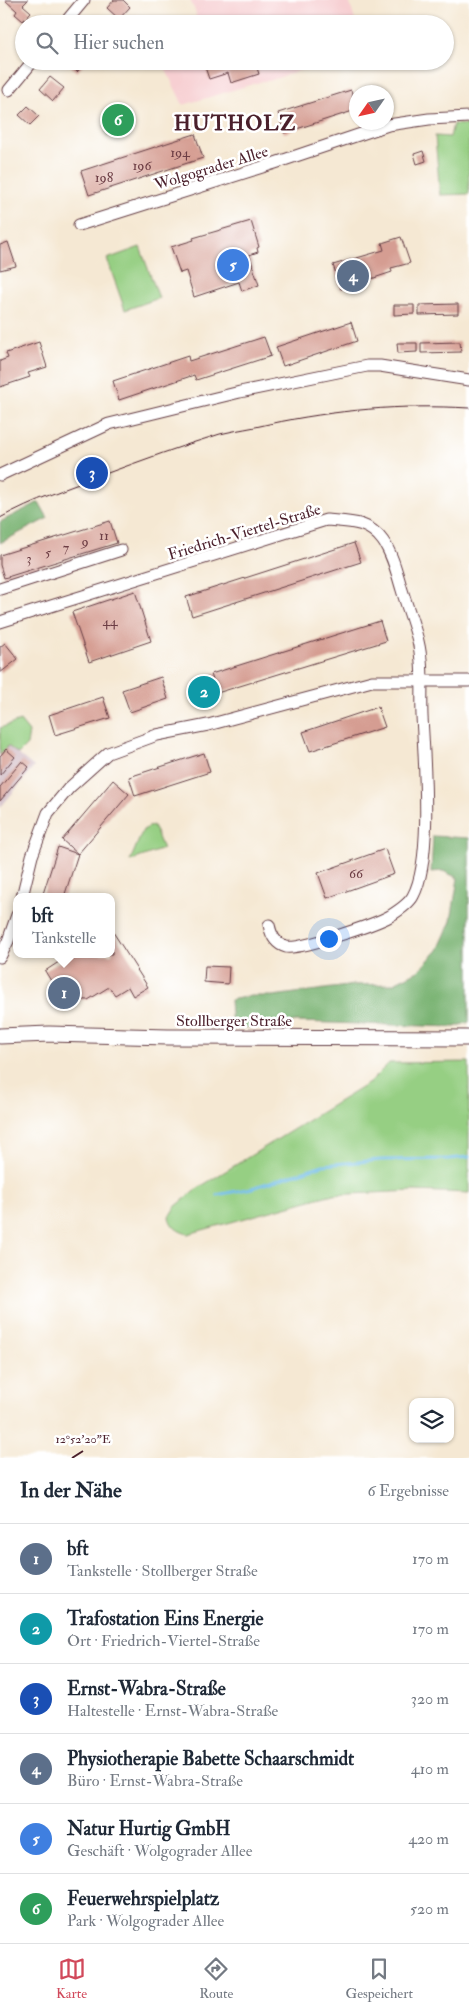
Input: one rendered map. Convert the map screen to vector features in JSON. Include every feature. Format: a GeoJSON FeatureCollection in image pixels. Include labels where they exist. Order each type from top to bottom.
{"type":"FeatureCollection","features":[{"type":"Feature","properties":{"kind":"main road","name":"Stollberger Straße"},"geometry":{"type":"LineString","coordinates":[[0,1036],[49,1034],[168,1037],[469,1038]]}},
{"type":"Feature","properties":{"kind":"street"},"geometry":{"type":"LineString","coordinates":[[72,15],[84,0]]}},
{"type":"Feature","properties":{"kind":"street"},"geometry":{"type":"LineString","coordinates":[[10,90],[26,70]]}},
{"type":"Feature","properties":{"kind":"street","name":"Wolgograder Allee"},"geometry":{"type":"LineString","coordinates":[[79,225],[388,125],[469,117]]}},
{"type":"Feature","properties":{"kind":"street"},"geometry":{"type":"LineString","coordinates":[[0,474],[109,424],[240,392],[366,366],[380,366],[469,380]]}},
{"type":"Feature","properties":{"kind":"street","name":"Friedrich-Viertel-Straße"},"geometry":{"type":"LineString","coordinates":[[0,622],[326,520],[361,523],[382,540],[390,554],[418,642],[422,680],[424,830],[421,872],[412,898],[389,917],[294,948],[278,944],[271,934],[269,925]]}},
{"type":"Feature","properties":{"kind":"street"},"geometry":{"type":"LineString","coordinates":[[0,589],[121,550]]}},
{"type":"Feature","properties":{"kind":"street"},"geometry":{"type":"LineString","coordinates":[[23,893],[32,856],[48,814],[69,788],[108,753],[157,735],[208,725],[372,681],[469,681]]}},
{"type":"Feature","properties":{"kind":"street"},"geometry":{"type":"LineString","coordinates":[[0,957],[13,925]]}},
{"type":"Feature","properties":{"kind":"shaded area"},"geometry":{"type":"Polygon","coordinates":[[[190,0],[349,0],[353,15],[196,15],[190,0]]]}},
{"type":"Feature","properties":{"kind":"shaded area"},"geometry":{"type":"Polygon","coordinates":[[[166,70],[301,70],[269,81],[263,81],[183,105],[166,70]]]}},
{"type":"Feature","properties":{"kind":"shaded area"},"geometry":{"type":"Polygon","coordinates":[[[8,746],[34,767],[0,808],[0,755],[8,746]]]}},
{"type":"Feature","properties":{"kind":"green space"},"geometry":{"type":"Polygon","coordinates":[[[119,106],[132,127],[107,137],[104,126],[119,106]]]}},
{"type":"Feature","properties":{"kind":"green space"},"geometry":{"type":"Polygon","coordinates":[[[453,124],[469,125],[469,194],[440,195],[435,136],[450,137],[453,124]]]}},
{"type":"Feature","properties":{"kind":"green space"},"geometry":{"type":"Polygon","coordinates":[[[140,247],[159,298],[125,310],[107,259],[140,247]]]}},
{"type":"Feature","properties":{"kind":"green space"},"geometry":{"type":"Polygon","coordinates":[[[39,502],[48,518],[0,543],[0,522],[39,502]]]}},
{"type":"Feature","properties":{"kind":"green space"},"geometry":{"type":"Polygon","coordinates":[[[20,721],[29,732],[27,745],[18,754],[8,746],[0,755],[0,728],[20,721]]]}},
{"type":"Feature","properties":{"kind":"green space"},"geometry":{"type":"Polygon","coordinates":[[[153,825],[163,849],[130,861],[143,830],[153,825]]]}},
{"type":"Feature","properties":{"kind":"green space"},"geometry":{"type":"Polygon","coordinates":[[[433,836],[469,838],[469,1022],[455,1027],[297,1022],[232,1029],[230,1000],[250,996],[273,996],[354,985],[392,984],[418,971],[438,950],[451,921],[458,878],[443,871],[431,872],[433,836]]]}},
{"type":"Feature","properties":{"kind":"green space"},"geometry":{"type":"Polygon","coordinates":[[[469,1062],[469,1193],[414,1191],[329,1195],[188,1234],[172,1224],[169,1217],[175,1207],[198,1188],[369,1083],[389,1063],[469,1062]]]}},
{"type":"Feature","properties":{"kind":"building"},"geometry":{"type":"Polygon","coordinates":[[[5,0],[28,0],[23,5],[31,12],[28,15],[16,15],[17,11],[5,0]]]}},
{"type":"Feature","properties":{"kind":"building"},"geometry":{"type":"Polygon","coordinates":[[[114,0],[123,0],[130,7],[123,15],[115,15],[107,8],[114,0]]]}},
{"type":"Feature","properties":{"kind":"building"},"geometry":{"type":"Polygon","coordinates":[[[206,70],[258,70],[259,74],[231,83],[228,73],[209,79],[206,70]]]}},
{"type":"Feature","properties":{"kind":"building"},"geometry":{"type":"Polygon","coordinates":[[[50,77],[64,88],[53,101],[40,89],[50,77]]]}},
{"type":"Feature","properties":{"kind":"building"},"geometry":{"type":"Polygon","coordinates":[[[349,91],[349,112],[284,133],[278,113],[349,91]]]}},
{"type":"Feature","properties":{"kind":"building"},"geometry":{"type":"Polygon","coordinates":[[[28,106],[39,116],[30,125],[19,115],[28,106]]]}},
{"type":"Feature","properties":{"kind":"building"},"geometry":{"type":"Polygon","coordinates":[[[195,134],[203,158],[89,195],[81,171],[195,134]]]}},
{"type":"Feature","properties":{"kind":"building"},"geometry":{"type":"Polygon","coordinates":[[[423,151],[426,161],[417,164],[414,154],[423,151]]]}},
{"type":"Feature","properties":{"kind":"building"},"geometry":{"type":"Polygon","coordinates":[[[251,221],[259,247],[257,248],[258,252],[249,255],[259,285],[242,291],[239,282],[194,297],[186,271],[180,273],[171,247],[194,240],[193,238],[251,221]]]}},
{"type":"Feature","properties":{"kind":"building"},"geometry":{"type":"Polygon","coordinates":[[[401,237],[410,263],[391,268],[392,272],[341,289],[333,265],[384,250],[382,243],[401,237]]]}},
{"type":"Feature","properties":{"kind":"building"},"geometry":{"type":"Polygon","coordinates":[[[8,242],[16,266],[0,270],[0,245],[8,242]]]}},
{"type":"Feature","properties":{"kind":"building"},"geometry":{"type":"Polygon","coordinates":[[[458,304],[458,314],[419,315],[419,305],[458,304]]]}},
{"type":"Feature","properties":{"kind":"building"},"geometry":{"type":"Polygon","coordinates":[[[394,305],[414,305],[414,314],[394,315],[394,305]]]}},
{"type":"Feature","properties":{"kind":"building"},"geometry":{"type":"Polygon","coordinates":[[[351,322],[357,341],[283,366],[276,347],[351,322]]]}},
{"type":"Feature","properties":{"kind":"building"},"geometry":{"type":"Polygon","coordinates":[[[264,337],[271,356],[196,380],[194,375],[119,400],[113,381],[188,356],[189,361],[264,337]]]}},
{"type":"Feature","properties":{"kind":"building"},"geometry":{"type":"Polygon","coordinates":[[[39,342],[47,367],[28,373],[30,377],[0,387],[0,361],[8,358],[6,353],[39,342]]]}},
{"type":"Feature","properties":{"kind":"building"},"geometry":{"type":"Polygon","coordinates":[[[460,342],[461,352],[421,353],[421,343],[460,342]]]}},
{"type":"Feature","properties":{"kind":"building"},"geometry":{"type":"Polygon","coordinates":[[[397,343],[417,343],[417,352],[398,353],[397,343]]]}},
{"type":"Feature","properties":{"kind":"building"},"geometry":{"type":"Polygon","coordinates":[[[110,521],[117,543],[4,578],[0,565],[0,555],[110,521]]]}},
{"type":"Feature","properties":{"kind":"building"},"geometry":{"type":"Polygon","coordinates":[[[354,543],[361,562],[192,616],[186,597],[354,543]]]}},
{"type":"Feature","properties":{"kind":"building"},"geometry":{"type":"Polygon","coordinates":[[[135,591],[151,641],[89,662],[72,612],[135,591]]]}},
{"type":"Feature","properties":{"kind":"building"},"geometry":{"type":"Polygon","coordinates":[[[380,621],[386,641],[217,693],[211,674],[380,621]]]}},
{"type":"Feature","properties":{"kind":"building"},"geometry":{"type":"Polygon","coordinates":[[[5,643],[18,659],[0,673],[0,647],[5,643]]]}},
{"type":"Feature","properties":{"kind":"building"},"geometry":{"type":"Polygon","coordinates":[[[161,677],[168,699],[130,712],[122,690],[161,677]]]}},
{"type":"Feature","properties":{"kind":"building"},"geometry":{"type":"Polygon","coordinates":[[[208,686],[210,694],[201,697],[199,689],[208,686]]]}},
{"type":"Feature","properties":{"kind":"building"},"geometry":{"type":"Polygon","coordinates":[[[103,697],[110,718],[55,735],[49,715],[103,697]]]}},
{"type":"Feature","properties":{"kind":"building"},"geometry":{"type":"Polygon","coordinates":[[[378,707],[385,727],[310,751],[303,732],[378,707]]]}},
{"type":"Feature","properties":{"kind":"building"},"geometry":{"type":"Polygon","coordinates":[[[6,749],[15,757],[0,775],[0,756],[6,749]]]}},
{"type":"Feature","properties":{"kind":"building"},"geometry":{"type":"Polygon","coordinates":[[[204,753],[210,772],[135,796],[129,777],[204,753]]]}},
{"type":"Feature","properties":{"kind":"building"},"geometry":{"type":"Polygon","coordinates":[[[22,761],[29,767],[0,801],[0,787],[22,761]]]}},
{"type":"Feature","properties":{"kind":"building"},"geometry":{"type":"Polygon","coordinates":[[[113,780],[129,794],[78,854],[62,840],[113,780]]]}},
{"type":"Feature","properties":{"kind":"building"},"geometry":{"type":"Polygon","coordinates":[[[58,847],[78,854],[65,893],[43,893],[58,847]]]}},
{"type":"Feature","properties":{"kind":"building"},"geometry":{"type":"Polygon","coordinates":[[[385,849],[394,874],[327,898],[318,873],[385,849]]]}},
{"type":"Feature","properties":{"kind":"building"},"geometry":{"type":"Polygon","coordinates":[[[115,935],[148,987],[133,996],[128,987],[115,995],[109,987],[88,1000],[62,999],[45,971],[65,958],[115,958],[115,935]]]}},
{"type":"Feature","properties":{"kind":"building"},"geometry":{"type":"Polygon","coordinates":[[[205,966],[229,967],[228,984],[204,982],[205,966]]]}},
{"type":"Feature","properties":{"kind":"waterway"},"geometry":{"type":"LineString","coordinates":[[217,1195],[252,1188],[323,1165],[381,1160],[469,1157]]}},
{"type":"Feature","properties":{"kind":"tram line"},"geometry":{"type":"LineString","coordinates":[[0,518],[65,489],[220,434],[294,419],[368,409],[418,407],[469,408]]}},
{"type":"Feature","properties":{"kind":"place","name":"Feuerwehrspielplatz"},"geometry":{"type":"Point","coordinates":[118,120]}},
{"type":"Feature","properties":{"kind":"place","name":"Natur Hurtig GmbH"},"geometry":{"type":"Point","coordinates":[233,265]}},
{"type":"Feature","properties":{"kind":"place","name":"Physiotherapie Babette Schaarschmidt"},"geometry":{"type":"Point","coordinates":[353,276]}},
{"type":"Feature","properties":{"kind":"place","name":"Ernst-Wabra-Straße"},"geometry":{"type":"Point","coordinates":[92,473]}},
{"type":"Feature","properties":{"kind":"place","name":"Trafostation Eins Energie"},"geometry":{"type":"Point","coordinates":[204,692]}},
{"type":"Feature","properties":{"kind":"place","name":"bft"},"geometry":{"type":"Point","coordinates":[64,993]}},
{"type":"Feature","properties":{"kind":"district","name":"HUTHOLZ"},"geometry":{"type":"Point","coordinates":[235,123]}}]}
